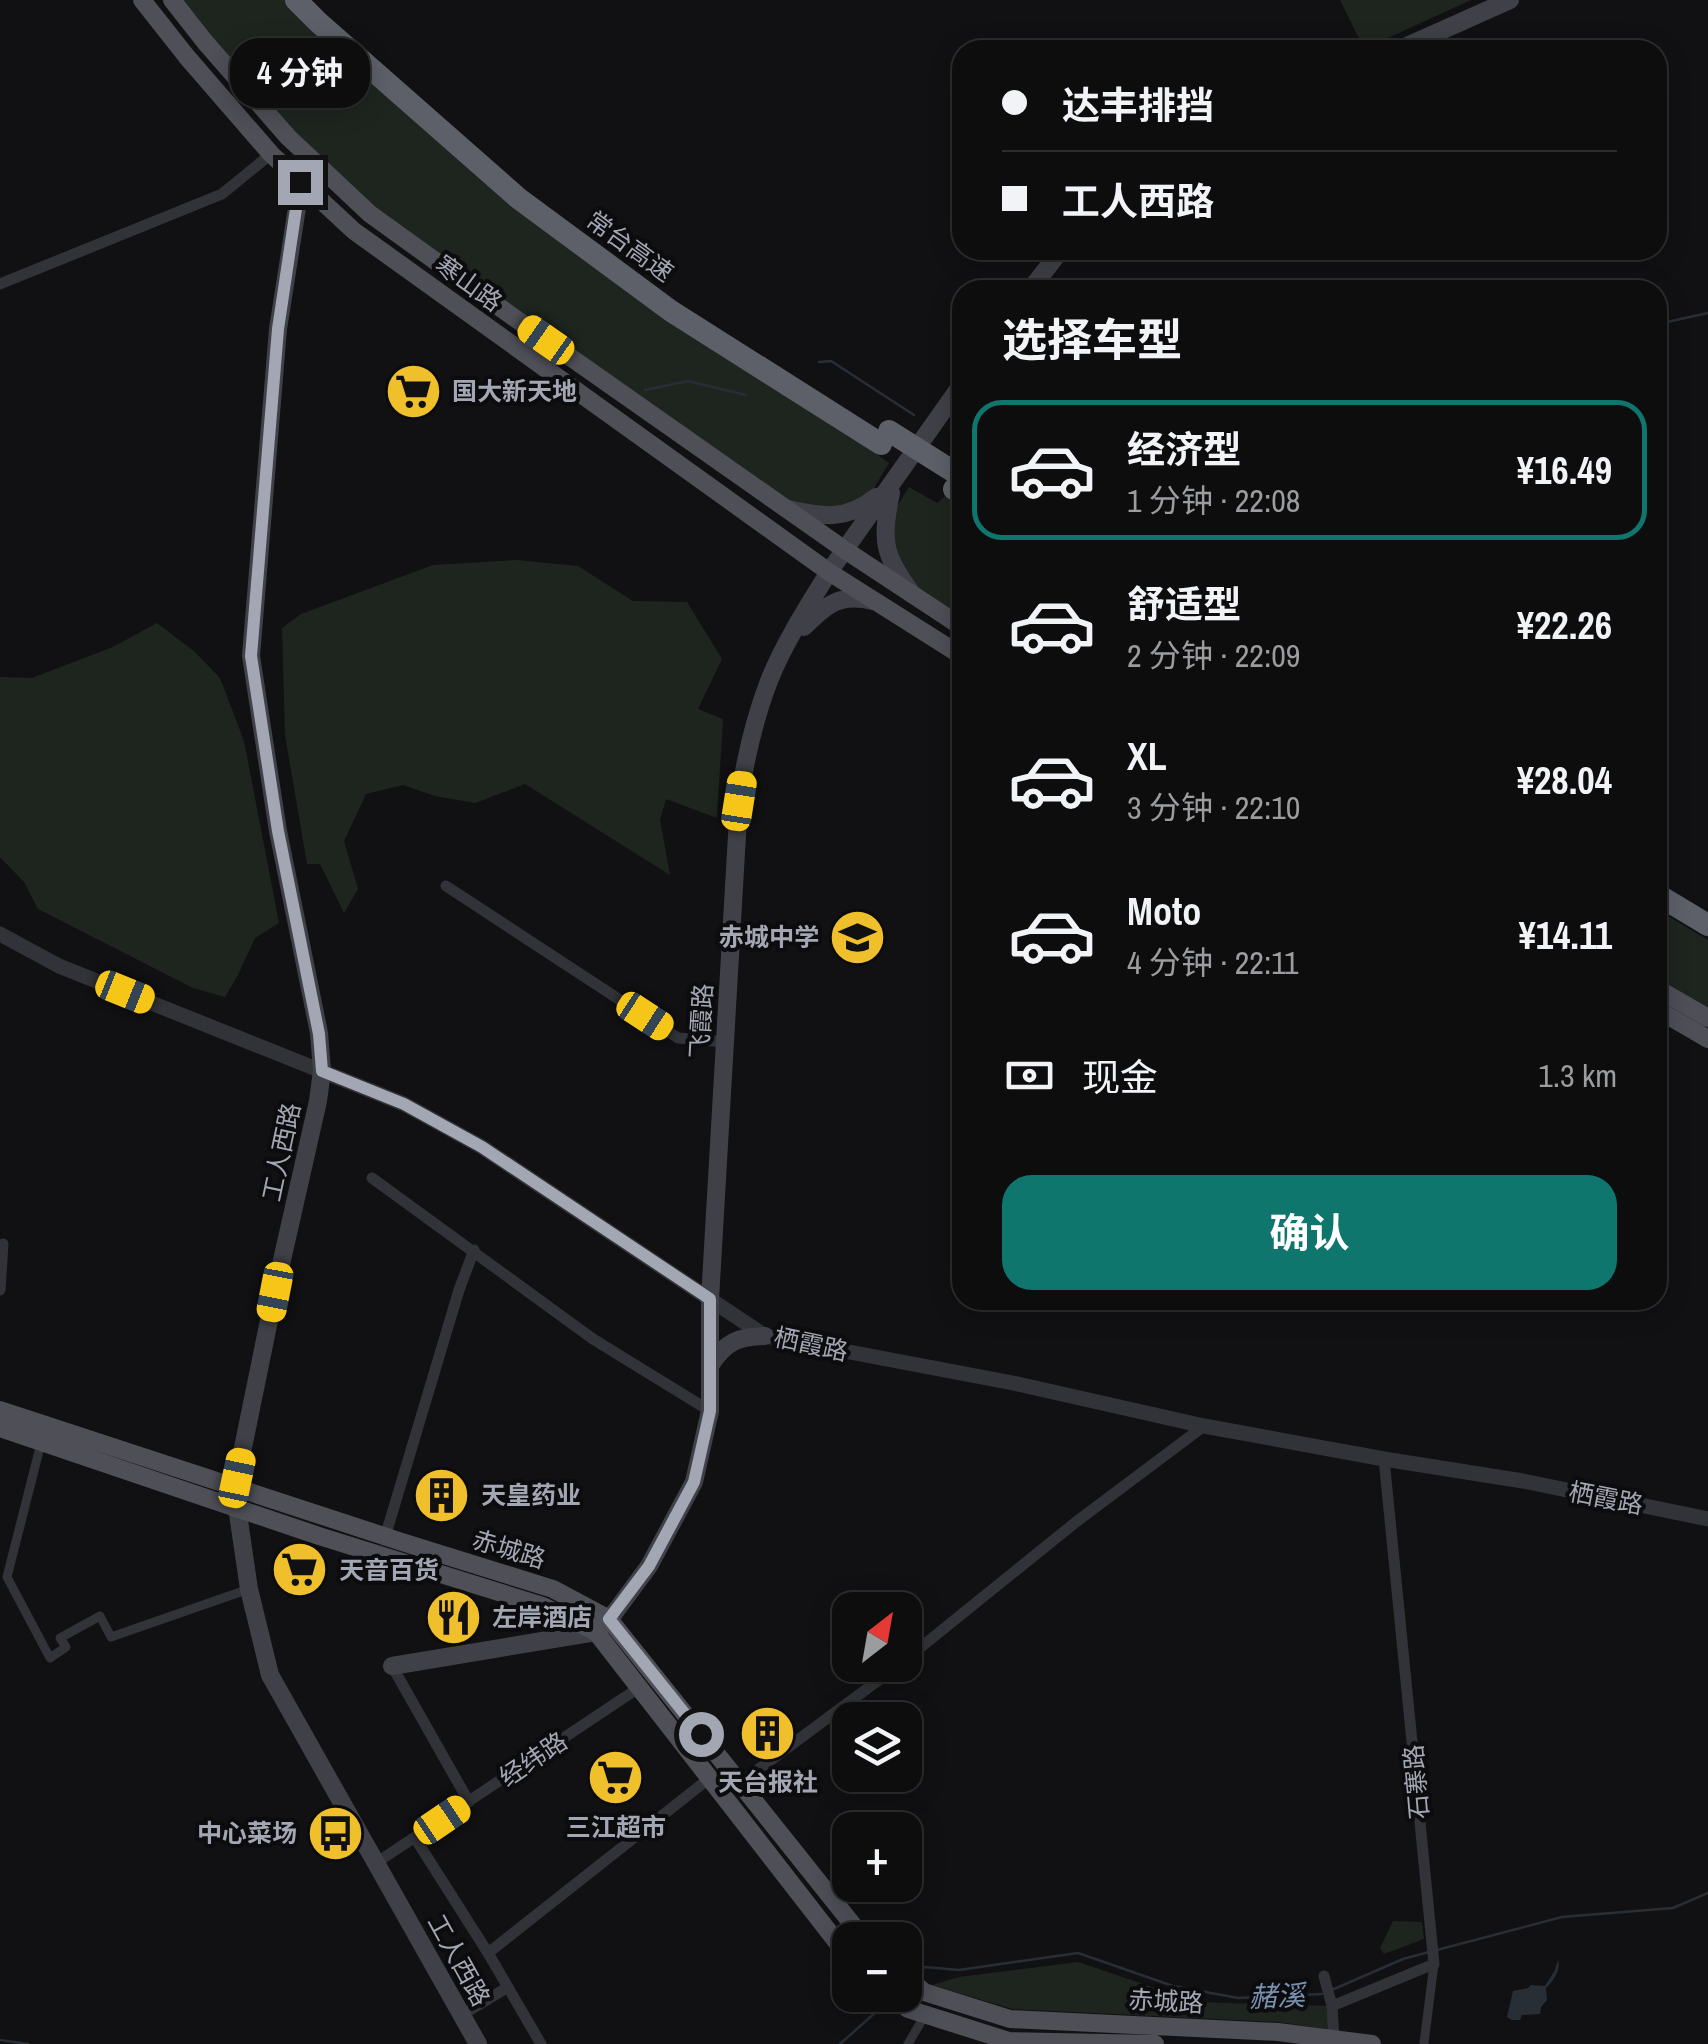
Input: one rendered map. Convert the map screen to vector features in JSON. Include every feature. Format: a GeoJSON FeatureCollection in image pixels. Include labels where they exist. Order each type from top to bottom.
{"type":"FeatureCollection","features":[{"type":"Feature","properties":{"kind":"highway","name":"常台高速"},"geometry":{"type":"LineString","coordinates":[[296,0],[518,198],[672,311],[885,438]]}},
{"type":"Feature","properties":{"kind":"highway","name":"常台高速"},"geometry":{"type":"LineString","coordinates":[[312,0],[526,188],[681,299],[952,481]]}},
{"type":"Feature","properties":{"kind":"highway"},"geometry":{"type":"LineString","coordinates":[[1667,900],[1708,925]]}},
{"type":"Feature","properties":{"kind":"highway"},"geometry":{"type":"LineString","coordinates":[[1667,915],[1708,940]]}},
{"type":"Feature","properties":{"kind":"main road","name":"寒山路"},"geometry":{"type":"LineString","coordinates":[[142,0],[271,154],[354,231],[828,572],[952,650]]}},
{"type":"Feature","properties":{"kind":"main road","name":"寒山路"},"geometry":{"type":"LineString","coordinates":[[172,0],[288,137],[370,214],[845,550],[952,620]]}},
{"type":"Feature","properties":{"kind":"main road"},"geometry":{"type":"LineString","coordinates":[[1420,40],[1510,0]]}},
{"type":"Feature","properties":{"kind":"main road","name":"工人西路"},"geometry":{"type":"LineString","coordinates":[[310,158],[300,182],[278,329],[251,656],[278,831],[319,1034],[322,1071],[236,1487],[237,1507],[248,1589],[270,1675],[478,2044]]}},
{"type":"Feature","properties":{"kind":"main road"},"geometry":{"type":"LineString","coordinates":[[1038,280],[1053,260]]}},
{"type":"Feature","properties":{"kind":"main road","name":"飞霞路"},"geometry":{"type":"LineString","coordinates":[[603,1626],[649,1566],[694,1482],[710,1411],[710,1299],[739,801],[746,754],[770,680],[828,572],[952,398]]}},
{"type":"Feature","properties":{"kind":"main road"},"geometry":{"type":"LineString","coordinates":[[787,508],[825,517],[861,510],[892,485]]}},
{"type":"Feature","properties":{"kind":"main road"},"geometry":{"type":"LineString","coordinates":[[892,485],[884,542],[896,571],[912,594]]}},
{"type":"Feature","properties":{"kind":"main road"},"geometry":{"type":"LineString","coordinates":[[802,553],[812,569],[813,598]]}},
{"type":"Feature","properties":{"kind":"main road"},"geometry":{"type":"LineString","coordinates":[[790,641],[818,612],[840,599],[876,602]]}},
{"type":"Feature","properties":{"kind":"main road"},"geometry":{"type":"LineString","coordinates":[[1667,994],[1708,1018]]}},
{"type":"Feature","properties":{"kind":"main road"},"geometry":{"type":"LineString","coordinates":[[1667,1015],[1708,1039]]}},
{"type":"Feature","properties":{"kind":"main road"},"geometry":{"type":"LineString","coordinates":[[711,1364],[722,1348],[732,1342],[742,1337],[765,1336]]}},
{"type":"Feature","properties":{"kind":"main road","name":"赤城路"},"geometry":{"type":"LineString","coordinates":[[0,1410],[385,1537],[543,1606],[603,1626],[740,1783],[851,1922]]}},
{"type":"Feature","properties":{"kind":"main road","name":"赤城路"},"geometry":{"type":"LineString","coordinates":[[0,1428],[237,1507],[443,1565]]}},
{"type":"Feature","properties":{"kind":"main road"},"geometry":{"type":"LineString","coordinates":[[392,1666],[603,1626]]}},
{"type":"Feature","properties":{"kind":"main road","name":"赤城路"},"geometry":{"type":"LineString","coordinates":[[603,1626],[640,1687],[832,1936]]}},
{"type":"Feature","properties":{"kind":"main road"},"geometry":{"type":"LineString","coordinates":[[767,1851],[783,1837]]}},
{"type":"Feature","properties":{"kind":"main road","name":"赤城路"},"geometry":{"type":"LineString","coordinates":[[922,1990],[1010,2018],[1278,2032],[1372,2044]]}},
{"type":"Feature","properties":{"kind":"main road","name":"赤城路"},"geometry":{"type":"LineString","coordinates":[[917,2012],[1008,2041],[1155,2044]]}},
{"type":"Feature","properties":{"kind":"street"},"geometry":{"type":"LineString","coordinates":[[0,284],[222,194],[271,154]]}},
{"type":"Feature","properties":{"kind":"street"},"geometry":{"type":"LineString","coordinates":[[446,886],[678,1038],[725,1042]]}},
{"type":"Feature","properties":{"kind":"street","name":"栖霞路"},"geometry":{"type":"LineString","coordinates":[[0,934],[59,966],[404,1104],[482,1147],[765,1336],[1013,1383],[1204,1426],[1523,1481],[1708,1518]]}},
{"type":"Feature","properties":{"kind":"street"},"geometry":{"type":"LineString","coordinates":[[372,1178],[593,1339],[710,1411]]}},
{"type":"Feature","properties":{"kind":"street"},"geometry":{"type":"LineString","coordinates":[[0,1290],[3,1244]]}},
{"type":"Feature","properties":{"kind":"street"},"geometry":{"type":"LineString","coordinates":[[385,1537],[474,1250]]}},
{"type":"Feature","properties":{"kind":"street"},"geometry":{"type":"LineString","coordinates":[[922,1646],[1076,1522],[1204,1426]]}},
{"type":"Feature","properties":{"kind":"street"},"geometry":{"type":"LineString","coordinates":[[39,1452],[7,1577],[50,1658],[66,1647],[60,1638],[100,1616],[111,1637],[248,1589]]}},
{"type":"Feature","properties":{"kind":"street","name":"石寨路"},"geometry":{"type":"LineString","coordinates":[[1384,1459],[1434,1964]]}},
{"type":"Feature","properties":{"kind":"street"},"geometry":{"type":"LineString","coordinates":[[392,1666],[469,1802]]}},
{"type":"Feature","properties":{"kind":"street"},"geometry":{"type":"LineString","coordinates":[[740,1783],[876,1682]]}},
{"type":"Feature","properties":{"kind":"street","name":"经纬路"},"geometry":{"type":"LineString","coordinates":[[376,1863],[640,1687]]}},
{"type":"Feature","properties":{"kind":"street"},"geometry":{"type":"LineString","coordinates":[[488,1953],[711,1778]]}},
{"type":"Feature","properties":{"kind":"street"},"geometry":{"type":"LineString","coordinates":[[415,1838],[541,2044]]}},
{"type":"Feature","properties":{"kind":"street"},"geometry":{"type":"LineString","coordinates":[[1332,2006],[1434,1964],[1424,2042]]}},
{"type":"Feature","properties":{"kind":"street"},"geometry":{"type":"LineString","coordinates":[[1324,1976],[1332,2006],[1334,2041]]}},
{"type":"Feature","properties":{"kind":"street"},"geometry":{"type":"LineString","coordinates":[[462,2015],[508,1987]]}},
{"type":"Feature","properties":{"kind":"street"},"geometry":{"type":"LineString","coordinates":[[908,2044],[917,2012]]}},
{"type":"Feature","properties":{"kind":"shaded area"},"geometry":{"type":"Polygon","coordinates":[[[172,0],[296,0],[518,198],[889,463],[861,510],[787,509],[370,214],[172,0]]]}},
{"type":"Feature","properties":{"kind":"shaded area"},"geometry":{"type":"Polygon","coordinates":[[[1340,0],[1471,0],[1384,40],[1360,40],[1340,0]]]}},
{"type":"Feature","properties":{"kind":"shaded area"},"geometry":{"type":"Polygon","coordinates":[[[909,487],[937,503],[952,491],[952,619],[896,571],[887,512],[898,505],[909,487]]]}},
{"type":"Feature","properties":{"kind":"shaded area"},"geometry":{"type":"Polygon","coordinates":[[[517,560],[578,566],[633,601],[687,602],[722,659],[698,709],[723,719],[717,818],[666,799],[660,820],[670,875],[525,784],[475,803],[403,785],[366,794],[344,841],[358,889],[344,913],[320,864],[307,864],[285,735],[282,628],[301,614],[433,565],[517,560]]]}},
{"type":"Feature","properties":{"kind":"shaded area"},"geometry":{"type":"Polygon","coordinates":[[[157,623],[195,652],[220,678],[244,741],[279,923],[255,938],[225,997],[193,988],[38,909],[24,882],[0,857],[0,677],[32,678],[113,647],[157,623]]]}},
{"type":"Feature","properties":{"kind":"shaded area"},"geometry":{"type":"Polygon","coordinates":[[[1667,915],[1708,940],[1708,1018],[1667,994],[1667,915]]]}},
{"type":"Feature","properties":{"kind":"shaded area"},"geometry":{"type":"Polygon","coordinates":[[[1393,1921],[1422,1922],[1424,1939],[1384,1954],[1380,1948],[1393,1921]]]}},
{"type":"Feature","properties":{"kind":"shaded area"},"geometry":{"type":"Polygon","coordinates":[[[1558,1960],[1558,1971],[1546,1988],[1547,2000],[1540,2014],[1522,2015],[1520,2020],[1507,2017],[1513,1991],[1531,1985],[1545,1986],[1558,1960]]]}},
{"type":"Feature","properties":{"kind":"shaded area"},"geometry":{"type":"Polygon","coordinates":[[[1078,1962],[1196,2002],[1332,2006],[1333,2030],[1279,2022],[1012,2009],[932,1985],[959,1977],[1078,1962]]]}},
{"type":"Feature","properties":{"kind":"waterway"},"geometry":{"type":"LineString","coordinates":[[1667,322],[1708,313]]}},
{"type":"Feature","properties":{"kind":"waterway"},"geometry":{"type":"LineString","coordinates":[[819,362],[831,361],[914,415]]}},
{"type":"Feature","properties":{"kind":"waterway"},"geometry":{"type":"LineString","coordinates":[[645,390],[688,381],[746,395]]}},
{"type":"Feature","properties":{"kind":"waterway","name":"赭溪"},"geometry":{"type":"LineString","coordinates":[[1437,1950],[1562,1917],[1673,1908],[1708,1893]]}},
{"type":"Feature","properties":{"kind":"waterway","name":"赭溪"},"geometry":{"type":"LineString","coordinates":[[1334,1989],[1429,1952]]}},
{"type":"Feature","properties":{"kind":"waterway","name":"赭溪"},"geometry":{"type":"LineString","coordinates":[[922,1970],[959,1970],[1078,1953],[1173,1986],[1238,1998],[1322,1994]]}},
{"type":"Feature","properties":{"kind":"waterway","name":"赭溪"},"geometry":{"type":"LineString","coordinates":[[840,2044],[876,2012]]}},
{"type":"Feature","properties":{"kind":"waterway","name":"赭溪"},"geometry":{"type":"LineString","coordinates":[[0,2040],[28,2044]]}},
{"type":"Feature","properties":{"kind":"place","name":"国大新天地"},"geometry":{"type":"Point","coordinates":[413,391]}},
{"type":"Feature","properties":{"kind":"place","name":"赤城中学"},"geometry":{"type":"Point","coordinates":[858,937]}},
{"type":"Feature","properties":{"kind":"place","name":"天皇药业"},"geometry":{"type":"Point","coordinates":[442,1495]}},
{"type":"Feature","properties":{"kind":"place","name":"天音百货"},"geometry":{"type":"Point","coordinates":[300,1570]}},
{"type":"Feature","properties":{"kind":"place","name":"左岸酒店"},"geometry":{"type":"Point","coordinates":[453,1617]}},
{"type":"Feature","properties":{"kind":"place","name":"天台报社"},"geometry":{"type":"Point","coordinates":[768,1733]}},
{"type":"Feature","properties":{"kind":"place","name":"三江超市"},"geometry":{"type":"Point","coordinates":[616,1778]}},
{"type":"Feature","properties":{"kind":"place","name":"中心菜场"},"geometry":{"type":"Point","coordinates":[336,1833]}},
{"type":"Feature","properties":{"kind":"route"},"geometry":{"type":"LineString","coordinates":[[300,182],[278,329],[251,656],[278,831],[319,1034],[322,1071],[404,1104],[482,1147],[710,1299],[710,1411],[694,1482],[649,1566],[609,1619],[701,1734]]}}]}
